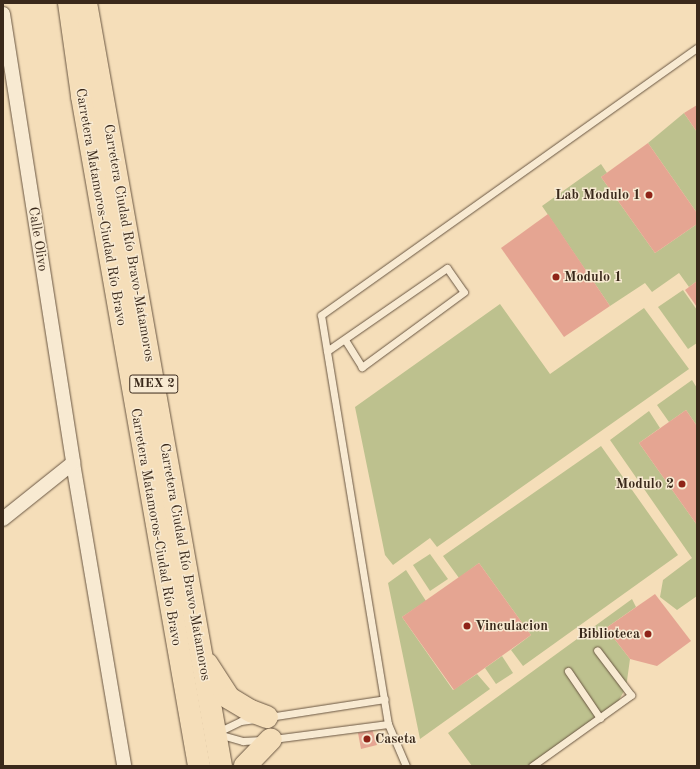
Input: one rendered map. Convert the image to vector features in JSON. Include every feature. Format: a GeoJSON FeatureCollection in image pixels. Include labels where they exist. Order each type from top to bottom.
{"type":"FeatureCollection","features":[{"type":"Feature","properties":{"kind":"highway","name":"Carretera Matamoros-Ciudad Río Bravo"},"geometry":{"type":"LineString","coordinates":[[69,3],[82,96],[160,552],[199,766]]}},
{"type":"Feature","properties":{"kind":"highway","name":"Carretera Ciudad Río Bravo-Matamoros"},"geometry":{"type":"LineString","coordinates":[[86,3],[221,766]]}},
{"type":"Feature","properties":{"kind":"highway"},"geometry":{"type":"LineString","coordinates":[[160,552],[195,686],[205,715],[216,733],[212,766]]}},
{"type":"Feature","properties":{"kind":"highway"},"geometry":{"type":"LineString","coordinates":[[202,656],[230,698],[251,711],[267,717]]}},
{"type":"Feature","properties":{"kind":"highway"},"geometry":{"type":"LineString","coordinates":[[245,766],[270,739]]}},
{"type":"Feature","properties":{"kind":"street","name":"Calle Olivo"},"geometry":{"type":"LineString","coordinates":[[3,14],[73,463],[124,766]]}},
{"type":"Feature","properties":{"kind":"street"},"geometry":{"type":"LineString","coordinates":[[3,519],[73,463]]}},
{"type":"Feature","properties":{"kind":"lane"},"geometry":{"type":"LineString","coordinates":[[406,766],[388,724],[321,315],[697,48]]}},
{"type":"Feature","properties":{"kind":"lane"},"geometry":{"type":"LineString","coordinates":[[327,351],[447,268],[464,292],[362,367],[345,340]]}},
{"type":"Feature","properties":{"kind":"lane"},"geometry":{"type":"LineString","coordinates":[[532,766],[631,696],[597,650]]}},
{"type":"Feature","properties":{"kind":"lane"},"geometry":{"type":"LineString","coordinates":[[568,671],[600,718]]}},
{"type":"Feature","properties":{"kind":"lane"},"geometry":{"type":"LineString","coordinates":[[216,733],[241,721],[385,699]]}},
{"type":"Feature","properties":{"kind":"lane"},"geometry":{"type":"LineString","coordinates":[[216,733],[243,741],[388,724]]}},
{"type":"Feature","properties":{"kind":"green space"},"geometry":{"type":"Polygon","coordinates":[[[684,113],[697,132],[697,213],[648,143],[684,113]]]}},
{"type":"Feature","properties":{"kind":"green space"},"geometry":{"type":"Polygon","coordinates":[[[601,164],[607,173],[601,177],[655,253],[697,224],[697,281],[689,287],[679,273],[652,292],[645,283],[610,306],[542,206],[601,164]]]}},
{"type":"Feature","properties":{"kind":"green space"},"geometry":{"type":"Polygon","coordinates":[[[683,290],[697,310],[697,343],[688,349],[658,307],[683,290]]]}},
{"type":"Feature","properties":{"kind":"green space"},"geometry":{"type":"Polygon","coordinates":[[[500,304],[550,374],[644,308],[689,369],[437,547],[430,538],[393,565],[385,555],[355,407],[500,304]]]}},
{"type":"Feature","properties":{"kind":"green space"},"geometry":{"type":"Polygon","coordinates":[[[692,380],[697,388],[697,426],[686,410],[669,422],[657,405],[692,380]]]}},
{"type":"Feature","properties":{"kind":"green space"},"geometry":{"type":"Polygon","coordinates":[[[649,411],[660,428],[639,443],[697,525],[697,596],[677,610],[660,597],[663,580],[692,558],[610,440],[649,411]]]}},
{"type":"Feature","properties":{"kind":"green space"},"geometry":{"type":"Polygon","coordinates":[[[601,446],[678,555],[523,666],[511,650],[531,635],[479,563],[459,578],[443,556],[601,446]]]}},
{"type":"Feature","properties":{"kind":"green space"},"geometry":{"type":"Polygon","coordinates":[[[430,554],[448,579],[430,591],[413,565],[430,554]]]}},
{"type":"Feature","properties":{"kind":"green space"},"geometry":{"type":"Polygon","coordinates":[[[406,570],[426,601],[402,617],[453,690],[477,674],[490,689],[420,739],[388,583],[406,570]]]}},
{"type":"Feature","properties":{"kind":"green space"},"geometry":{"type":"Polygon","coordinates":[[[632,599],[636,607],[606,628],[630,659],[626,688],[617,703],[530,766],[472,766],[448,733],[632,599]]]}},
{"type":"Feature","properties":{"kind":"green space"},"geometry":{"type":"Polygon","coordinates":[[[502,656],[513,673],[496,684],[485,668],[502,656]]]}},
{"type":"Feature","properties":{"kind":"building"},"geometry":{"type":"Polygon","coordinates":[[[697,105],[697,132],[684,113],[697,105]]]}},
{"type":"Feature","properties":{"kind":"building","name":"Lab Modulo 1"},"geometry":{"type":"Polygon","coordinates":[[[648,143],[697,213],[697,224],[655,253],[601,177],[648,143]]]}},
{"type":"Feature","properties":{"kind":"building","name":"Modulo 1"},"geometry":{"type":"Polygon","coordinates":[[[548,214],[610,306],[564,337],[501,248],[548,214]]]}},
{"type":"Feature","properties":{"kind":"building"},"geometry":{"type":"Polygon","coordinates":[[[697,281],[697,307],[685,290],[697,281]]]}},
{"type":"Feature","properties":{"kind":"building","name":"Modulo 2"},"geometry":{"type":"Polygon","coordinates":[[[686,410],[697,426],[697,525],[639,443],[686,410]]]}},
{"type":"Feature","properties":{"kind":"building","name":"Vinculacion"},"geometry":{"type":"Polygon","coordinates":[[[479,563],[531,635],[454,690],[402,617],[479,563]]]}},
{"type":"Feature","properties":{"kind":"building","name":"Biblioteca"},"geometry":{"type":"Polygon","coordinates":[[[655,594],[691,641],[657,666],[630,659],[606,628],[655,594]]]}},
{"type":"Feature","properties":{"kind":"building","name":"Caseta"},"geometry":{"type":"Polygon","coordinates":[[[372,729],[377,745],[361,749],[358,733],[372,729]]]}},
{"type":"Feature","properties":{"kind":"place","name":"Lab Modulo 1"},"geometry":{"type":"Point","coordinates":[649,195]}},
{"type":"Feature","properties":{"kind":"place","name":"Modulo 1"},"geometry":{"type":"Point","coordinates":[556,277]}},
{"type":"Feature","properties":{"kind":"place","name":"Modulo 2"},"geometry":{"type":"Point","coordinates":[682,484]}},
{"type":"Feature","properties":{"kind":"place","name":"Vinculacion"},"geometry":{"type":"Point","coordinates":[467,626]}},
{"type":"Feature","properties":{"kind":"place","name":"Biblioteca"},"geometry":{"type":"Point","coordinates":[648,634]}},
{"type":"Feature","properties":{"kind":"place","name":"Caseta"},"geometry":{"type":"Point","coordinates":[367,739]}}]}
